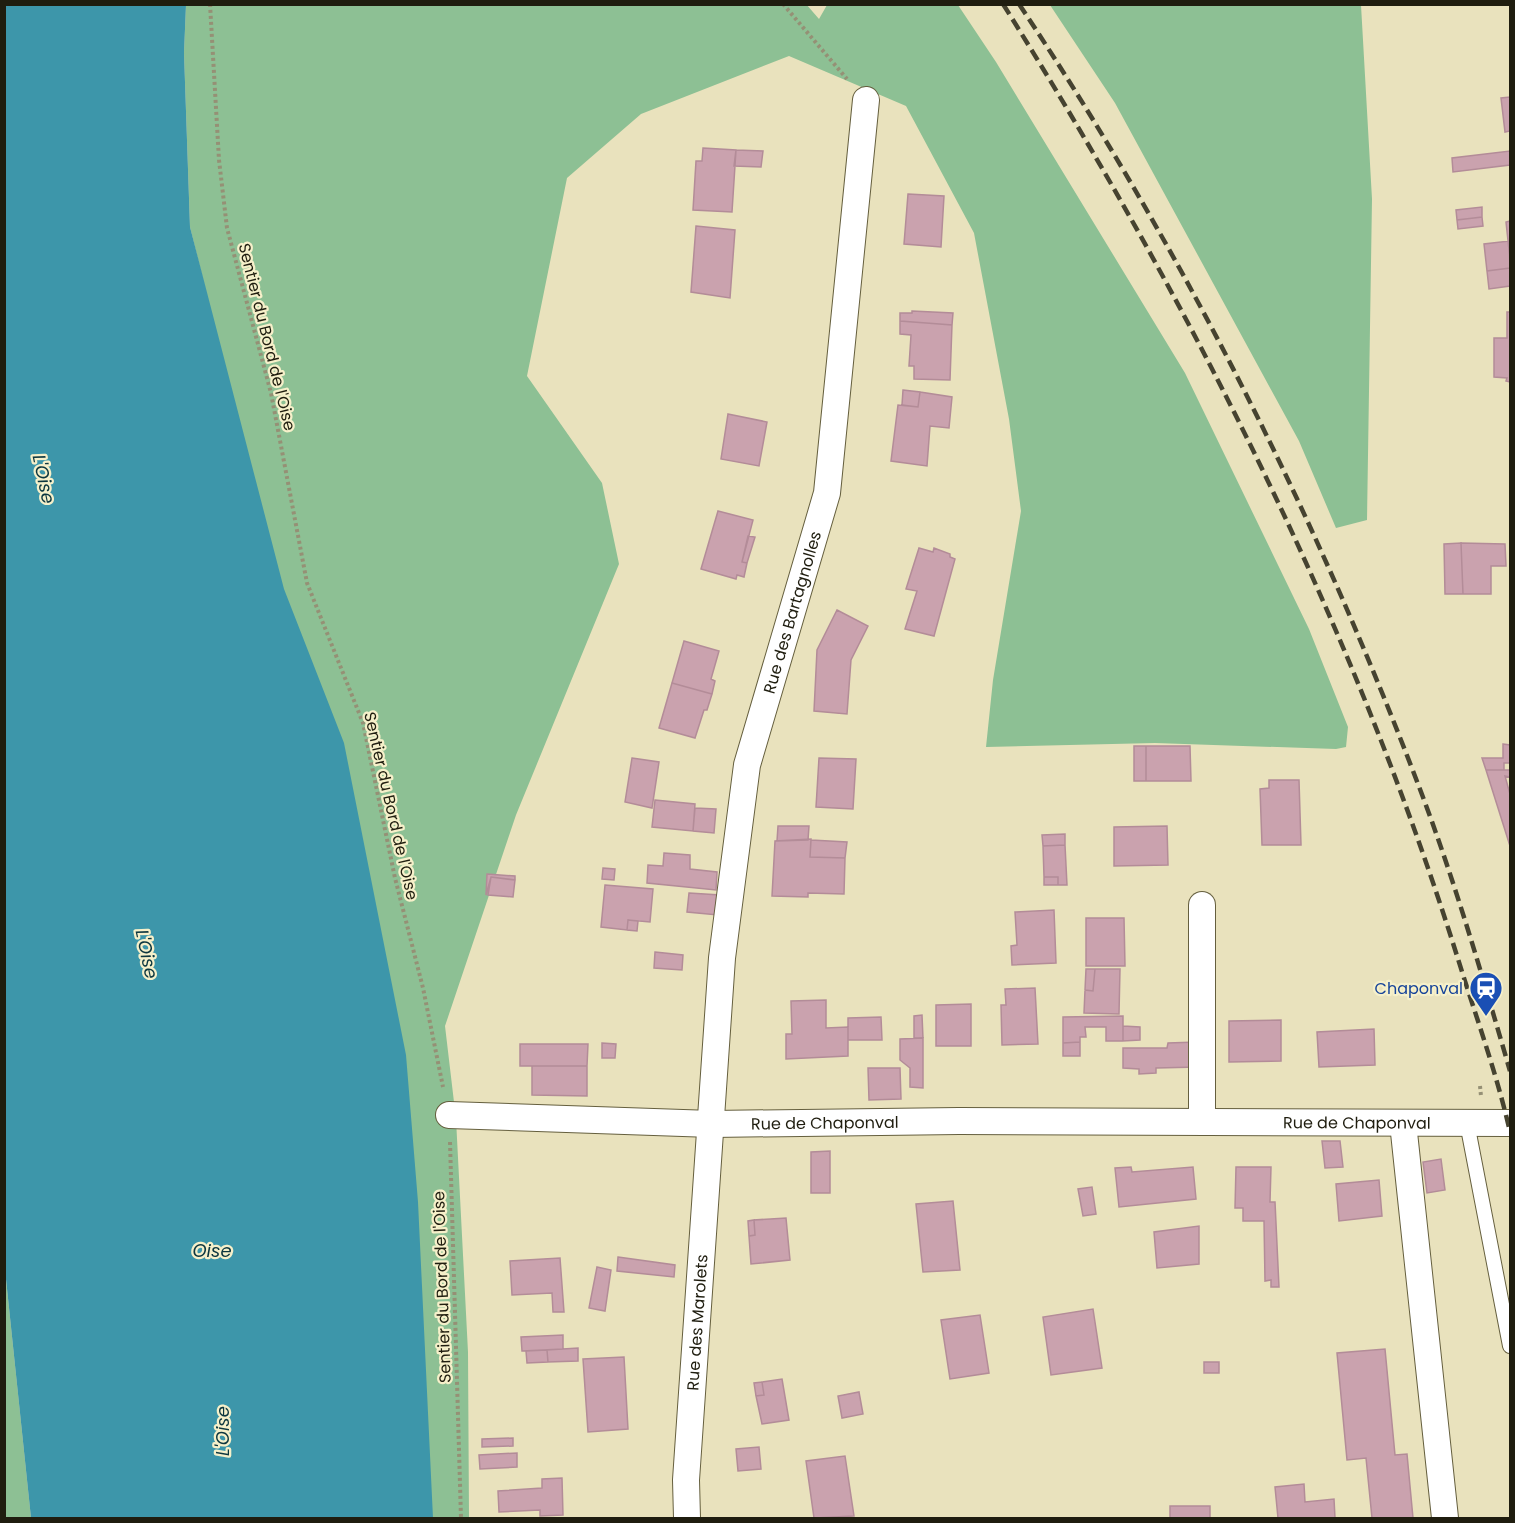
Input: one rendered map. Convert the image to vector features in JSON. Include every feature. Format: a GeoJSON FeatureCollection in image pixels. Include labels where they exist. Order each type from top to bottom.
{"type":"FeatureCollection","features":[{"type":"Feature","properties":{"kind":"street","name":"Rue des Bartagnolles"},"geometry":{"type":"LineString","coordinates":[[712,1124],[722,958],[747,765],[827,493],[866,100]]}},
{"type":"Feature","properties":{"kind":"street"},"geometry":{"type":"LineString","coordinates":[[1202,905],[1202,1122]]}},
{"type":"Feature","properties":{"kind":"street","name":"Rue de Chaponval"},"geometry":{"type":"LineString","coordinates":[[449,1115],[712,1124],[959,1121],[1510,1123]]}},
{"type":"Feature","properties":{"kind":"street"},"geometry":{"type":"LineString","coordinates":[[1403,1123],[1445,1518]]}},
{"type":"Feature","properties":{"kind":"street","name":"Rue des Marolets"},"geometry":{"type":"LineString","coordinates":[[687,1518],[686,1480],[712,1124]]}},
{"type":"Feature","properties":{"kind":"lane"},"geometry":{"type":"LineString","coordinates":[[1467,1123],[1510,1346]]}},
{"type":"Feature","properties":{"kind":"path","name":"Sentier du Bord de l'Oise"},"geometry":{"type":"LineString","coordinates":[[210,4],[218,148],[227,228],[271,393],[308,583],[363,723],[394,878],[423,988],[449,1115],[461,1518]]}},
{"type":"Feature","properties":{"kind":"path"},"geometry":{"type":"LineString","coordinates":[[783,4],[866,100]]}},
{"type":"Feature","properties":{"kind":"green space"},"geometry":{"type":"Polygon","coordinates":[[[806,4],[819,19],[827,5],[958,5],[996,62],[1185,373],[1309,629],[1348,727],[1346,747],[1336,749],[1155,743],[986,747],[993,680],[1021,511],[1009,419],[974,233],[906,106],[789,56],[641,114],[567,178],[527,376],[602,483],[619,564],[516,815],[445,1026],[456,1119],[468,1352],[469,1518],[430,1518],[278,581],[190,227],[184,53],[186,5],[806,4]]]}},
{"type":"Feature","properties":{"kind":"green space"},"geometry":{"type":"Polygon","coordinates":[[[1050,5],[1361,5],[1372,199],[1367,520],[1336,528],[1299,441],[1115,103],[1050,5]]]}},
{"type":"Feature","properties":{"kind":"green space"},"geometry":{"type":"Polygon","coordinates":[[[4,1260],[31,1518],[5,1518],[4,1260]]]}},
{"type":"Feature","properties":{"kind":"water","name":"Oise"},"geometry":{"type":"Polygon","coordinates":[[[4,5],[186,5],[184,53],[190,227],[284,589],[344,743],[406,1055],[418,1202],[433,1518],[31,1518],[4,1260],[4,5]]]}},
{"type":"Feature","properties":{"kind":"building"},"geometry":{"type":"Polygon","coordinates":[[[1510,97],[1510,131],[1505,132],[1501,98],[1510,97]]]}},
{"type":"Feature","properties":{"kind":"building"},"geometry":{"type":"Polygon","coordinates":[[[703,148],[736,150],[732,212],[693,210],[696,161],[702,161],[703,148]]]}},
{"type":"Feature","properties":{"kind":"building"},"geometry":{"type":"Polygon","coordinates":[[[736,150],[763,151],[761,167],[734,166],[736,150]]]}},
{"type":"Feature","properties":{"kind":"building"},"geometry":{"type":"Polygon","coordinates":[[[1510,151],[1510,165],[1453,172],[1452,158],[1510,151]]]}},
{"type":"Feature","properties":{"kind":"building"},"geometry":{"type":"Polygon","coordinates":[[[908,194],[944,196],[941,247],[904,244],[908,194]]]}},
{"type":"Feature","properties":{"kind":"building"},"geometry":{"type":"Polygon","coordinates":[[[1482,207],[1482,217],[1457,220],[1456,210],[1482,207]]]}},
{"type":"Feature","properties":{"kind":"building"},"geometry":{"type":"Polygon","coordinates":[[[1482,217],[1483,226],[1458,229],[1457,220],[1482,217]]]}},
{"type":"Feature","properties":{"kind":"building"},"geometry":{"type":"Polygon","coordinates":[[[1510,221],[1510,259],[1506,222],[1510,221]]]}},
{"type":"Feature","properties":{"kind":"building"},"geometry":{"type":"Polygon","coordinates":[[[696,226],[735,230],[730,298],[691,292],[696,226]]]}},
{"type":"Feature","properties":{"kind":"building"},"geometry":{"type":"Polygon","coordinates":[[[1509,241],[1510,268],[1487,271],[1484,244],[1509,241]]]}},
{"type":"Feature","properties":{"kind":"building"},"geometry":{"type":"Polygon","coordinates":[[[1510,268],[1510,286],[1489,289],[1487,271],[1510,268]]]}},
{"type":"Feature","properties":{"kind":"building"},"geometry":{"type":"Polygon","coordinates":[[[912,311],[953,313],[952,325],[900,321],[900,313],[912,313],[912,311]]]}},
{"type":"Feature","properties":{"kind":"building"},"geometry":{"type":"Polygon","coordinates":[[[1507,312],[1510,312],[1510,382],[1506,381],[1507,378],[1494,377],[1494,338],[1507,338],[1507,312]]]}},
{"type":"Feature","properties":{"kind":"building"},"geometry":{"type":"Polygon","coordinates":[[[900,321],[952,325],[950,380],[914,379],[914,366],[909,366],[911,335],[900,334],[900,321]]]}},
{"type":"Feature","properties":{"kind":"building"},"geometry":{"type":"Polygon","coordinates":[[[903,390],[920,392],[918,407],[902,405],[903,390]]]}},
{"type":"Feature","properties":{"kind":"building"},"geometry":{"type":"Polygon","coordinates":[[[920,392],[952,397],[949,428],[930,426],[927,466],[891,461],[898,405],[918,407],[920,392]]]}},
{"type":"Feature","properties":{"kind":"building"},"geometry":{"type":"Polygon","coordinates":[[[728,414],[767,422],[759,466],[721,459],[728,414]]]}},
{"type":"Feature","properties":{"kind":"building"},"geometry":{"type":"Polygon","coordinates":[[[718,511],[753,520],[742,562],[747,563],[744,577],[737,575],[736,579],[701,569],[718,511]]]}},
{"type":"Feature","properties":{"kind":"building"},"geometry":{"type":"Polygon","coordinates":[[[748,536],[755,537],[747,563],[742,562],[748,536]]]}},
{"type":"Feature","properties":{"kind":"building"},"geometry":{"type":"Polygon","coordinates":[[[1461,543],[1463,594],[1445,594],[1444,544],[1461,543]]]}},
{"type":"Feature","properties":{"kind":"building"},"geometry":{"type":"Polygon","coordinates":[[[1461,543],[1505,544],[1506,566],[1491,566],[1491,594],[1463,594],[1461,543]]]}},
{"type":"Feature","properties":{"kind":"building"},"geometry":{"type":"Polygon","coordinates":[[[919,548],[933,552],[934,548],[950,554],[950,557],[955,559],[934,636],[905,629],[917,591],[906,589],[919,548]]]}},
{"type":"Feature","properties":{"kind":"building"},"geometry":{"type":"Polygon","coordinates":[[[837,610],[868,626],[851,660],[847,714],[814,711],[817,650],[837,610]]]}},
{"type":"Feature","properties":{"kind":"building"},"geometry":{"type":"Polygon","coordinates":[[[684,641],[719,651],[711,679],[715,681],[712,694],[672,683],[684,641]]]}},
{"type":"Feature","properties":{"kind":"building"},"geometry":{"type":"Polygon","coordinates":[[[672,683],[712,694],[695,738],[659,728],[672,683]]]}},
{"type":"Feature","properties":{"kind":"building"},"geometry":{"type":"Polygon","coordinates":[[[1503,744],[1510,745],[1510,763],[1504,763],[1504,770],[1486,770],[1482,758],[1503,758],[1503,744]]]}},
{"type":"Feature","properties":{"kind":"building"},"geometry":{"type":"Polygon","coordinates":[[[1134,746],[1146,746],[1146,781],[1134,781],[1134,746]]]}},
{"type":"Feature","properties":{"kind":"building"},"geometry":{"type":"Polygon","coordinates":[[[1146,746],[1190,746],[1191,781],[1146,781],[1146,746]]]}},
{"type":"Feature","properties":{"kind":"building"},"geometry":{"type":"Polygon","coordinates":[[[632,758],[659,762],[652,808],[625,802],[632,758]]]}},
{"type":"Feature","properties":{"kind":"building"},"geometry":{"type":"Polygon","coordinates":[[[819,758],[856,759],[853,809],[816,807],[819,758]]]}},
{"type":"Feature","properties":{"kind":"building"},"geometry":{"type":"Polygon","coordinates":[[[1486,770],[1510,770],[1510,777],[1505,776],[1510,794],[1510,846],[1486,770]]]}},
{"type":"Feature","properties":{"kind":"building"},"geometry":{"type":"Polygon","coordinates":[[[1269,780],[1299,780],[1301,845],[1262,845],[1260,789],[1269,788],[1269,780]]]}},
{"type":"Feature","properties":{"kind":"building"},"geometry":{"type":"Polygon","coordinates":[[[655,800],[695,804],[693,831],[652,827],[655,800]]]}},
{"type":"Feature","properties":{"kind":"building"},"geometry":{"type":"Polygon","coordinates":[[[695,808],[716,809],[714,833],[693,831],[695,808]]]}},
{"type":"Feature","properties":{"kind":"building"},"geometry":{"type":"Polygon","coordinates":[[[778,826],[809,826],[808,840],[777,841],[778,826]]]}},
{"type":"Feature","properties":{"kind":"building"},"geometry":{"type":"Polygon","coordinates":[[[1167,826],[1168,865],[1114,866],[1114,827],[1167,826]]]}},
{"type":"Feature","properties":{"kind":"building"},"geometry":{"type":"Polygon","coordinates":[[[1065,834],[1065,845],[1043,846],[1042,835],[1065,834]]]}},
{"type":"Feature","properties":{"kind":"building"},"geometry":{"type":"Polygon","coordinates":[[[811,839],[810,857],[845,858],[844,894],[808,893],[808,897],[772,896],[775,841],[811,839]]]}},
{"type":"Feature","properties":{"kind":"building"},"geometry":{"type":"Polygon","coordinates":[[[811,840],[847,842],[845,858],[810,857],[811,840]]]}},
{"type":"Feature","properties":{"kind":"building"},"geometry":{"type":"Polygon","coordinates":[[[1065,845],[1067,885],[1058,885],[1058,877],[1044,877],[1043,846],[1065,845]]]}},
{"type":"Feature","properties":{"kind":"building"},"geometry":{"type":"Polygon","coordinates":[[[664,853],[690,855],[690,869],[717,872],[716,890],[647,883],[648,865],[663,866],[664,853]]]}},
{"type":"Feature","properties":{"kind":"building"},"geometry":{"type":"Polygon","coordinates":[[[603,868],[615,869],[614,880],[602,879],[603,868]]]}},
{"type":"Feature","properties":{"kind":"building"},"geometry":{"type":"Polygon","coordinates":[[[487,874],[515,876],[515,880],[491,877],[486,895],[487,874]]]}},
{"type":"Feature","properties":{"kind":"building"},"geometry":{"type":"Polygon","coordinates":[[[491,877],[515,880],[513,897],[488,895],[491,877]]]}},
{"type":"Feature","properties":{"kind":"building"},"geometry":{"type":"Polygon","coordinates":[[[1044,877],[1058,877],[1058,885],[1044,885],[1044,877]]]}},
{"type":"Feature","properties":{"kind":"building"},"geometry":{"type":"Polygon","coordinates":[[[605,885],[653,889],[650,922],[628,920],[627,930],[601,927],[605,885]]]}},
{"type":"Feature","properties":{"kind":"building"},"geometry":{"type":"Polygon","coordinates":[[[689,893],[720,895],[718,915],[687,912],[689,893]]]}},
{"type":"Feature","properties":{"kind":"building"},"geometry":{"type":"Polygon","coordinates":[[[1054,910],[1056,963],[1012,965],[1011,946],[1017,945],[1015,912],[1054,910]]]}},
{"type":"Feature","properties":{"kind":"building"},"geometry":{"type":"Polygon","coordinates":[[[1086,918],[1124,918],[1125,966],[1086,966],[1086,918]]]}},
{"type":"Feature","properties":{"kind":"building"},"geometry":{"type":"Polygon","coordinates":[[[628,920],[638,921],[637,931],[627,930],[628,920]]]}},
{"type":"Feature","properties":{"kind":"building"},"geometry":{"type":"Polygon","coordinates":[[[655,952],[683,955],[682,970],[654,968],[655,952]]]}},
{"type":"Feature","properties":{"kind":"building"},"geometry":{"type":"Polygon","coordinates":[[[1086,969],[1095,969],[1093,991],[1085,990],[1086,969]]]}},
{"type":"Feature","properties":{"kind":"building"},"geometry":{"type":"Polygon","coordinates":[[[1095,969],[1120,969],[1119,1014],[1084,1013],[1085,990],[1093,991],[1095,969]]]}},
{"type":"Feature","properties":{"kind":"building"},"geometry":{"type":"Polygon","coordinates":[[[1035,988],[1038,1044],[1002,1045],[1001,1005],[1006,1005],[1005,989],[1035,988]]]}},
{"type":"Feature","properties":{"kind":"building"},"geometry":{"type":"Polygon","coordinates":[[[826,1000],[826,1028],[848,1027],[848,1056],[786,1059],[786,1034],[792,1034],[791,1001],[826,1000]]]}},
{"type":"Feature","properties":{"kind":"building"},"geometry":{"type":"Polygon","coordinates":[[[971,1004],[971,1046],[936,1046],[936,1005],[971,1004]]]}},
{"type":"Feature","properties":{"kind":"building"},"geometry":{"type":"Polygon","coordinates":[[[922,1015],[923,1038],[914,1038],[914,1016],[922,1015]]]}},
{"type":"Feature","properties":{"kind":"building"},"geometry":{"type":"Polygon","coordinates":[[[1123,1016],[1123,1041],[1106,1041],[1106,1027],[1085,1027],[1086,1037],[1080,1037],[1080,1042],[1063,1043],[1063,1017],[1123,1016]]]}},
{"type":"Feature","properties":{"kind":"building"},"geometry":{"type":"Polygon","coordinates":[[[881,1017],[882,1040],[848,1040],[848,1018],[881,1017]]]}},
{"type":"Feature","properties":{"kind":"building"},"geometry":{"type":"Polygon","coordinates":[[[1281,1020],[1281,1061],[1229,1062],[1229,1021],[1281,1020]]]}},
{"type":"Feature","properties":{"kind":"building"},"geometry":{"type":"Polygon","coordinates":[[[1123,1026],[1140,1027],[1140,1040],[1123,1041],[1123,1026]]]}},
{"type":"Feature","properties":{"kind":"building"},"geometry":{"type":"Polygon","coordinates":[[[1374,1029],[1375,1065],[1319,1067],[1317,1032],[1374,1029]]]}},
{"type":"Feature","properties":{"kind":"building"},"geometry":{"type":"Polygon","coordinates":[[[923,1038],[923,1088],[910,1087],[910,1068],[900,1060],[900,1039],[923,1038]]]}},
{"type":"Feature","properties":{"kind":"building"},"geometry":{"type":"Polygon","coordinates":[[[1080,1042],[1080,1056],[1063,1056],[1063,1043],[1080,1042]]]}},
{"type":"Feature","properties":{"kind":"building"},"geometry":{"type":"Polygon","coordinates":[[[1197,1042],[1198,1067],[1156,1068],[1156,1073],[1139,1074],[1139,1069],[1123,1068],[1123,1048],[1167,1048],[1168,1043],[1197,1042]]]}},
{"type":"Feature","properties":{"kind":"building"},"geometry":{"type":"Polygon","coordinates":[[[602,1043],[616,1044],[615,1058],[602,1058],[602,1043]]]}},
{"type":"Feature","properties":{"kind":"building"},"geometry":{"type":"Polygon","coordinates":[[[520,1044],[588,1044],[587,1066],[520,1066],[520,1044]]]}},
{"type":"Feature","properties":{"kind":"building"},"geometry":{"type":"Polygon","coordinates":[[[532,1066],[587,1066],[587,1096],[532,1095],[532,1066]]]}},
{"type":"Feature","properties":{"kind":"building"},"geometry":{"type":"Polygon","coordinates":[[[868,1068],[900,1068],[901,1099],[869,1100],[868,1068]]]}},
{"type":"Feature","properties":{"kind":"building"},"geometry":{"type":"Polygon","coordinates":[[[1322,1141],[1340,1141],[1343,1167],[1325,1168],[1322,1141]]]}},
{"type":"Feature","properties":{"kind":"building"},"geometry":{"type":"Polygon","coordinates":[[[830,1151],[830,1193],[811,1193],[811,1152],[830,1151]]]}},
{"type":"Feature","properties":{"kind":"building"},"geometry":{"type":"Polygon","coordinates":[[[1441,1159],[1445,1190],[1427,1193],[1423,1162],[1441,1159]]]}},
{"type":"Feature","properties":{"kind":"building"},"geometry":{"type":"Polygon","coordinates":[[[1131,1167],[1132,1172],[1193,1167],[1196,1199],[1119,1207],[1115,1168],[1131,1167]]]}},
{"type":"Feature","properties":{"kind":"building"},"geometry":{"type":"Polygon","coordinates":[[[1236,1167],[1271,1167],[1270,1202],[1275,1202],[1279,1287],[1271,1287],[1271,1280],[1265,1281],[1264,1221],[1243,1221],[1243,1208],[1235,1208],[1236,1167]]]}},
{"type":"Feature","properties":{"kind":"building"},"geometry":{"type":"Polygon","coordinates":[[[1379,1180],[1382,1216],[1339,1221],[1336,1184],[1379,1180]]]}},
{"type":"Feature","properties":{"kind":"building"},"geometry":{"type":"Polygon","coordinates":[[[1092,1187],[1096,1214],[1083,1216],[1078,1189],[1092,1187]]]}},
{"type":"Feature","properties":{"kind":"building"},"geometry":{"type":"Polygon","coordinates":[[[953,1201],[960,1270],[923,1272],[916,1204],[953,1201]]]}},
{"type":"Feature","properties":{"kind":"building"},"geometry":{"type":"Polygon","coordinates":[[[786,1218],[790,1260],[751,1264],[749,1236],[755,1235],[754,1220],[786,1218]]]}},
{"type":"Feature","properties":{"kind":"building"},"geometry":{"type":"Polygon","coordinates":[[[754,1220],[755,1235],[749,1236],[748,1221],[754,1220]]]}},
{"type":"Feature","properties":{"kind":"building"},"geometry":{"type":"Polygon","coordinates":[[[1199,1226],[1199,1264],[1157,1268],[1154,1232],[1199,1226]]]}},
{"type":"Feature","properties":{"kind":"building"},"geometry":{"type":"Polygon","coordinates":[[[618,1257],[675,1265],[674,1277],[617,1271],[618,1257]]]}},
{"type":"Feature","properties":{"kind":"building"},"geometry":{"type":"Polygon","coordinates":[[[560,1258],[564,1312],[553,1312],[552,1293],[512,1295],[510,1261],[560,1258]]]}},
{"type":"Feature","properties":{"kind":"building"},"geometry":{"type":"Polygon","coordinates":[[[597,1267],[611,1270],[605,1311],[589,1308],[597,1267]]]}},
{"type":"Feature","properties":{"kind":"building"},"geometry":{"type":"Polygon","coordinates":[[[1093,1309],[1102,1368],[1051,1375],[1043,1317],[1093,1309]]]}},
{"type":"Feature","properties":{"kind":"building"},"geometry":{"type":"Polygon","coordinates":[[[980,1315],[989,1373],[950,1379],[941,1320],[980,1315]]]}},
{"type":"Feature","properties":{"kind":"building"},"geometry":{"type":"Polygon","coordinates":[[[563,1335],[563,1349],[522,1351],[521,1337],[563,1335]]]}},
{"type":"Feature","properties":{"kind":"building"},"geometry":{"type":"Polygon","coordinates":[[[578,1348],[578,1361],[548,1362],[547,1350],[578,1348]]]}},
{"type":"Feature","properties":{"kind":"building"},"geometry":{"type":"Polygon","coordinates":[[[1385,1349],[1395,1455],[1407,1454],[1413,1518],[1372,1518],[1366,1458],[1347,1460],[1337,1353],[1385,1349]]]}},
{"type":"Feature","properties":{"kind":"building"},"geometry":{"type":"Polygon","coordinates":[[[547,1350],[548,1362],[527,1363],[526,1351],[547,1350]]]}},
{"type":"Feature","properties":{"kind":"building"},"geometry":{"type":"Polygon","coordinates":[[[624,1357],[628,1429],[588,1432],[583,1359],[624,1357]]]}},
{"type":"Feature","properties":{"kind":"building"},"geometry":{"type":"Polygon","coordinates":[[[1204,1362],[1219,1362],[1219,1373],[1204,1373],[1204,1362]]]}},
{"type":"Feature","properties":{"kind":"building"},"geometry":{"type":"Polygon","coordinates":[[[782,1379],[789,1420],[762,1424],[756,1396],[764,1395],[762,1382],[782,1379]]]}},
{"type":"Feature","properties":{"kind":"building"},"geometry":{"type":"Polygon","coordinates":[[[762,1382],[764,1395],[756,1396],[754,1383],[762,1382]]]}},
{"type":"Feature","properties":{"kind":"building"},"geometry":{"type":"Polygon","coordinates":[[[859,1392],[863,1414],[842,1418],[838,1396],[859,1392]]]}},
{"type":"Feature","properties":{"kind":"building"},"geometry":{"type":"Polygon","coordinates":[[[513,1438],[513,1446],[482,1447],[482,1439],[513,1438]]]}},
{"type":"Feature","properties":{"kind":"building"},"geometry":{"type":"Polygon","coordinates":[[[759,1447],[761,1469],[738,1471],[736,1449],[759,1447]]]}},
{"type":"Feature","properties":{"kind":"building"},"geometry":{"type":"Polygon","coordinates":[[[517,1453],[517,1467],[480,1469],[479,1455],[517,1453]]]}},
{"type":"Feature","properties":{"kind":"building"},"geometry":{"type":"Polygon","coordinates":[[[845,1456],[854,1516],[814,1518],[806,1461],[845,1456]]]}},
{"type":"Feature","properties":{"kind":"building"},"geometry":{"type":"Polygon","coordinates":[[[562,1478],[563,1515],[540,1516],[540,1510],[499,1512],[498,1491],[542,1488],[542,1479],[562,1478]]]}},
{"type":"Feature","properties":{"kind":"building"},"geometry":{"type":"Polygon","coordinates":[[[1304,1484],[1305,1502],[1334,1499],[1335,1518],[1278,1518],[1275,1487],[1304,1484]]]}},
{"type":"Feature","properties":{"kind":"building"},"geometry":{"type":"Polygon","coordinates":[[[1170,1506],[1210,1506],[1210,1518],[1170,1518],[1170,1506]]]}},
{"type":"Feature","properties":{"kind":"railway"},"geometry":{"type":"LineString","coordinates":[[1003,4],[1072,117],[1202,349],[1317,587],[1369,709],[1416,833],[1486,1046],[1510,1132]]}},
{"type":"Feature","properties":{"kind":"railway"},"geometry":{"type":"LineString","coordinates":[[1019,4],[1135,190],[1189,286],[1289,481],[1335,581],[1418,784],[1456,891],[1510,1071]]}},
{"type":"Feature","properties":{"kind":"place","name":"Chaponval"},"geometry":{"type":"Point","coordinates":[1486,1017]}},
{"type":"Feature","properties":{"kind":"water label","name":"L'Oise"},"geometry":{"type":"Point","coordinates":[44,479]}},
{"type":"Feature","properties":{"kind":"water label","name":"L'Oise"},"geometry":{"type":"Point","coordinates":[147,954]}},
{"type":"Feature","properties":{"kind":"water label","name":"L'Oise"},"geometry":{"type":"Point","coordinates":[222,1431]}}]}
